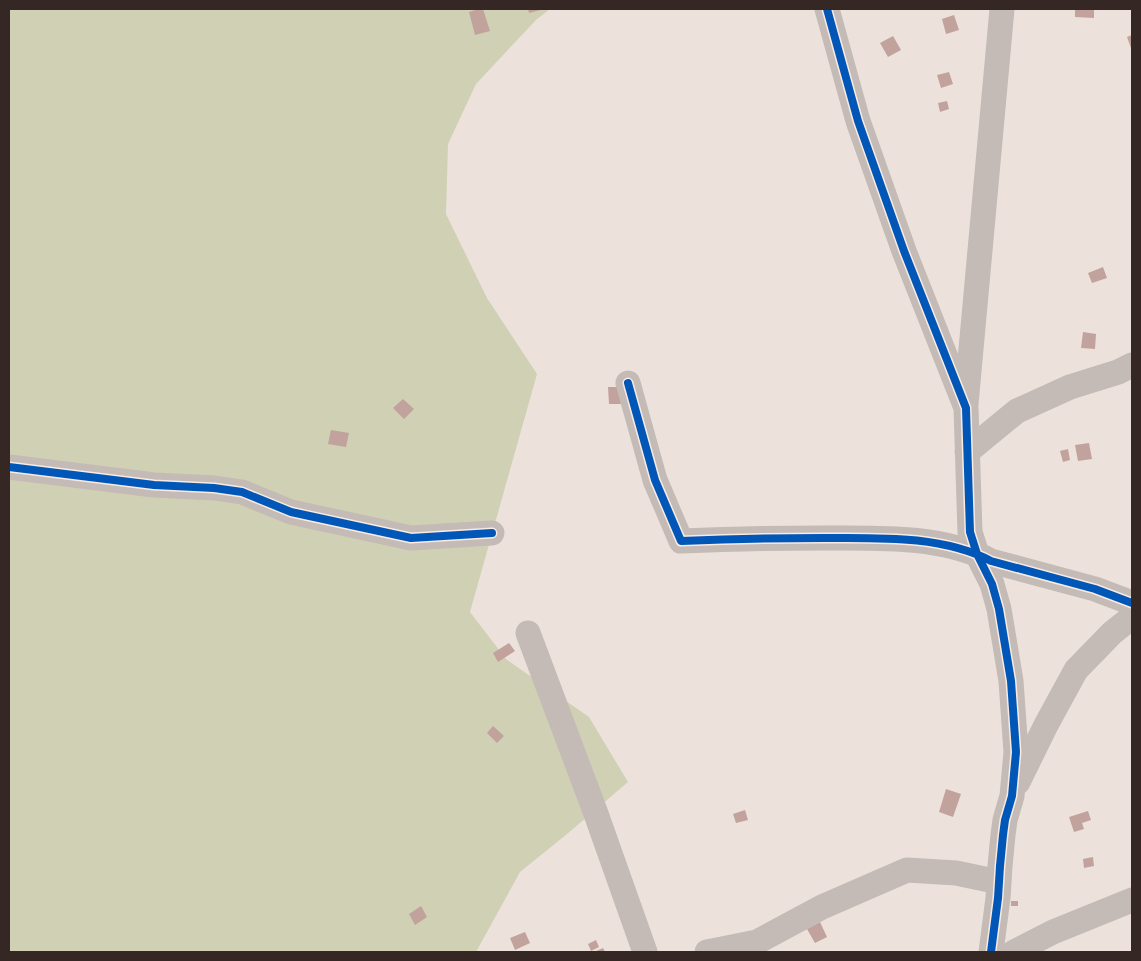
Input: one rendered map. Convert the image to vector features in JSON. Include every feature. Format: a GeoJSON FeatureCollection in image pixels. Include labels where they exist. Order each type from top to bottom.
{"type":"FeatureCollection","features":[{"type":"Feature","properties":{"kind":"street"},"geometry":{"type":"LineString","coordinates":[[827,9],[858,121],[904,251],[966,408]]}},
{"type":"Feature","properties":{"kind":"street"},"geometry":{"type":"LineString","coordinates":[[1002,9],[966,408],[970,532],[977,554],[992,584],[999,609],[1011,681],[1016,752],[1012,796]]}},
{"type":"Feature","properties":{"kind":"street"},"geometry":{"type":"LineString","coordinates":[[967,452],[1017,411],[1070,387],[1118,372],[1132,365]]}},
{"type":"Feature","properties":{"kind":"street"},"geometry":{"type":"LineString","coordinates":[[628,383],[655,480],[681,541],[740,538],[884,538],[941,544],[977,554],[991,561],[1095,589],[1132,604]]}},
{"type":"Feature","properties":{"kind":"street"},"geometry":{"type":"LineString","coordinates":[[9,467],[154,485],[214,488],[242,492],[291,512],[411,538],[492,533]]}},
{"type":"Feature","properties":{"kind":"street"},"geometry":{"type":"LineString","coordinates":[[1132,617],[1112,633],[1076,670],[1046,725],[1012,796],[1005,820],[995,952],[1053,932],[1132,900]]}},
{"type":"Feature","properties":{"kind":"street"},"geometry":{"type":"LineString","coordinates":[[528,633],[595,811],[645,952]]}},
{"type":"Feature","properties":{"kind":"street"},"geometry":{"type":"LineString","coordinates":[[707,952],[759,947],[822,907],[907,870],[956,873],[999,882]]}},
{"type":"Feature","properties":{"kind":"green space"},"geometry":{"type":"Polygon","coordinates":[[[9,9],[550,9],[536,20],[476,84],[448,144],[446,214],[487,298],[537,374],[470,612],[506,659],[589,717],[628,782],[520,872],[476,952],[9,952],[9,9]]]}},
{"type":"Feature","properties":{"kind":"building"},"geometry":{"type":"Polygon","coordinates":[[[483,9],[490,31],[475,35],[469,12],[483,9]]]}},
{"type":"Feature","properties":{"kind":"building"},"geometry":{"type":"Polygon","coordinates":[[[528,9],[544,9],[529,13],[528,9]]]}},
{"type":"Feature","properties":{"kind":"building"},"geometry":{"type":"Polygon","coordinates":[[[1075,9],[1094,9],[1094,18],[1075,17],[1075,9]]]}},
{"type":"Feature","properties":{"kind":"building"},"geometry":{"type":"Polygon","coordinates":[[[954,15],[959,30],[946,34],[942,19],[954,15]]]}},
{"type":"Feature","properties":{"kind":"building"},"geometry":{"type":"Polygon","coordinates":[[[1132,35],[1132,51],[1127,37],[1132,35]]]}},
{"type":"Feature","properties":{"kind":"building"},"geometry":{"type":"Polygon","coordinates":[[[893,36],[901,50],[888,57],[880,43],[893,36]]]}},
{"type":"Feature","properties":{"kind":"building"},"geometry":{"type":"Polygon","coordinates":[[[949,72],[953,84],[941,88],[937,75],[949,72]]]}},
{"type":"Feature","properties":{"kind":"building"},"geometry":{"type":"Polygon","coordinates":[[[947,101],[949,109],[940,112],[938,103],[947,101]]]}},
{"type":"Feature","properties":{"kind":"building"},"geometry":{"type":"Polygon","coordinates":[[[1103,267],[1107,278],[1092,283],[1088,273],[1103,267]]]}},
{"type":"Feature","properties":{"kind":"building"},"geometry":{"type":"Polygon","coordinates":[[[1083,332],[1096,334],[1095,349],[1081,348],[1083,332]]]}},
{"type":"Feature","properties":{"kind":"building"},"geometry":{"type":"Polygon","coordinates":[[[608,387],[620,387],[621,404],[609,404],[608,387]]]}},
{"type":"Feature","properties":{"kind":"building"},"geometry":{"type":"Polygon","coordinates":[[[403,399],[414,409],[404,419],[393,408],[403,399]]]}},
{"type":"Feature","properties":{"kind":"building"},"geometry":{"type":"Polygon","coordinates":[[[331,430],[349,433],[346,447],[328,444],[331,430]]]}},
{"type":"Feature","properties":{"kind":"building"},"geometry":{"type":"Polygon","coordinates":[[[1089,443],[1092,459],[1078,461],[1075,445],[1089,443]]]}},
{"type":"Feature","properties":{"kind":"building"},"geometry":{"type":"Polygon","coordinates":[[[1068,449],[1070,460],[1063,462],[1060,451],[1068,449]]]}},
{"type":"Feature","properties":{"kind":"building"},"geometry":{"type":"Polygon","coordinates":[[[509,643],[515,651],[498,662],[493,653],[509,643]]]}},
{"type":"Feature","properties":{"kind":"building"},"geometry":{"type":"Polygon","coordinates":[[[493,726],[504,736],[497,743],[487,733],[493,726]]]}},
{"type":"Feature","properties":{"kind":"building"},"geometry":{"type":"Polygon","coordinates":[[[946,789],[961,794],[953,817],[939,812],[946,789]]]}},
{"type":"Feature","properties":{"kind":"building"},"geometry":{"type":"Polygon","coordinates":[[[745,810],[748,820],[736,823],[733,814],[745,810]]]}},
{"type":"Feature","properties":{"kind":"building"},"geometry":{"type":"Polygon","coordinates":[[[1088,811],[1091,820],[1082,823],[1084,829],[1074,832],[1069,817],[1088,811]]]}},
{"type":"Feature","properties":{"kind":"building"},"geometry":{"type":"Polygon","coordinates":[[[1093,857],[1094,866],[1084,868],[1083,859],[1093,857]]]}},
{"type":"Feature","properties":{"kind":"building"},"geometry":{"type":"Polygon","coordinates":[[[1011,901],[1018,901],[1018,906],[1011,906],[1011,901]]]}},
{"type":"Feature","properties":{"kind":"building"},"geometry":{"type":"Polygon","coordinates":[[[421,906],[427,917],[415,925],[409,914],[421,906]]]}},
{"type":"Feature","properties":{"kind":"building"},"geometry":{"type":"Polygon","coordinates":[[[820,922],[827,937],[815,943],[807,929],[820,922]]]}},
{"type":"Feature","properties":{"kind":"building"},"geometry":{"type":"Polygon","coordinates":[[[525,932],[530,943],[515,950],[510,938],[525,932]]]}},
{"type":"Feature","properties":{"kind":"building"},"geometry":{"type":"Polygon","coordinates":[[[596,940],[599,947],[591,951],[588,944],[596,940]]]}},
{"type":"Feature","properties":{"kind":"building"},"geometry":{"type":"Polygon","coordinates":[[[603,948],[605,952],[594,952],[603,948]]]}},
{"type":"Feature","properties":{"kind":"cycle path"},"geometry":{"type":"LineString","coordinates":[[827,9],[858,121],[904,251],[966,408],[970,532],[977,554],[992,584],[999,609],[1011,681],[1016,752],[1012,796],[1003,835],[991,952]]}},
{"type":"Feature","properties":{"kind":"cycle path"},"geometry":{"type":"LineString","coordinates":[[628,383],[655,480],[681,541],[770,538],[887,538],[931,542],[952,546],[991,561],[1095,589],[1132,603]]}},
{"type":"Feature","properties":{"kind":"cycle path"},"geometry":{"type":"LineString","coordinates":[[9,467],[154,485],[214,488],[242,492],[291,512],[411,538],[492,533]]}}]}
